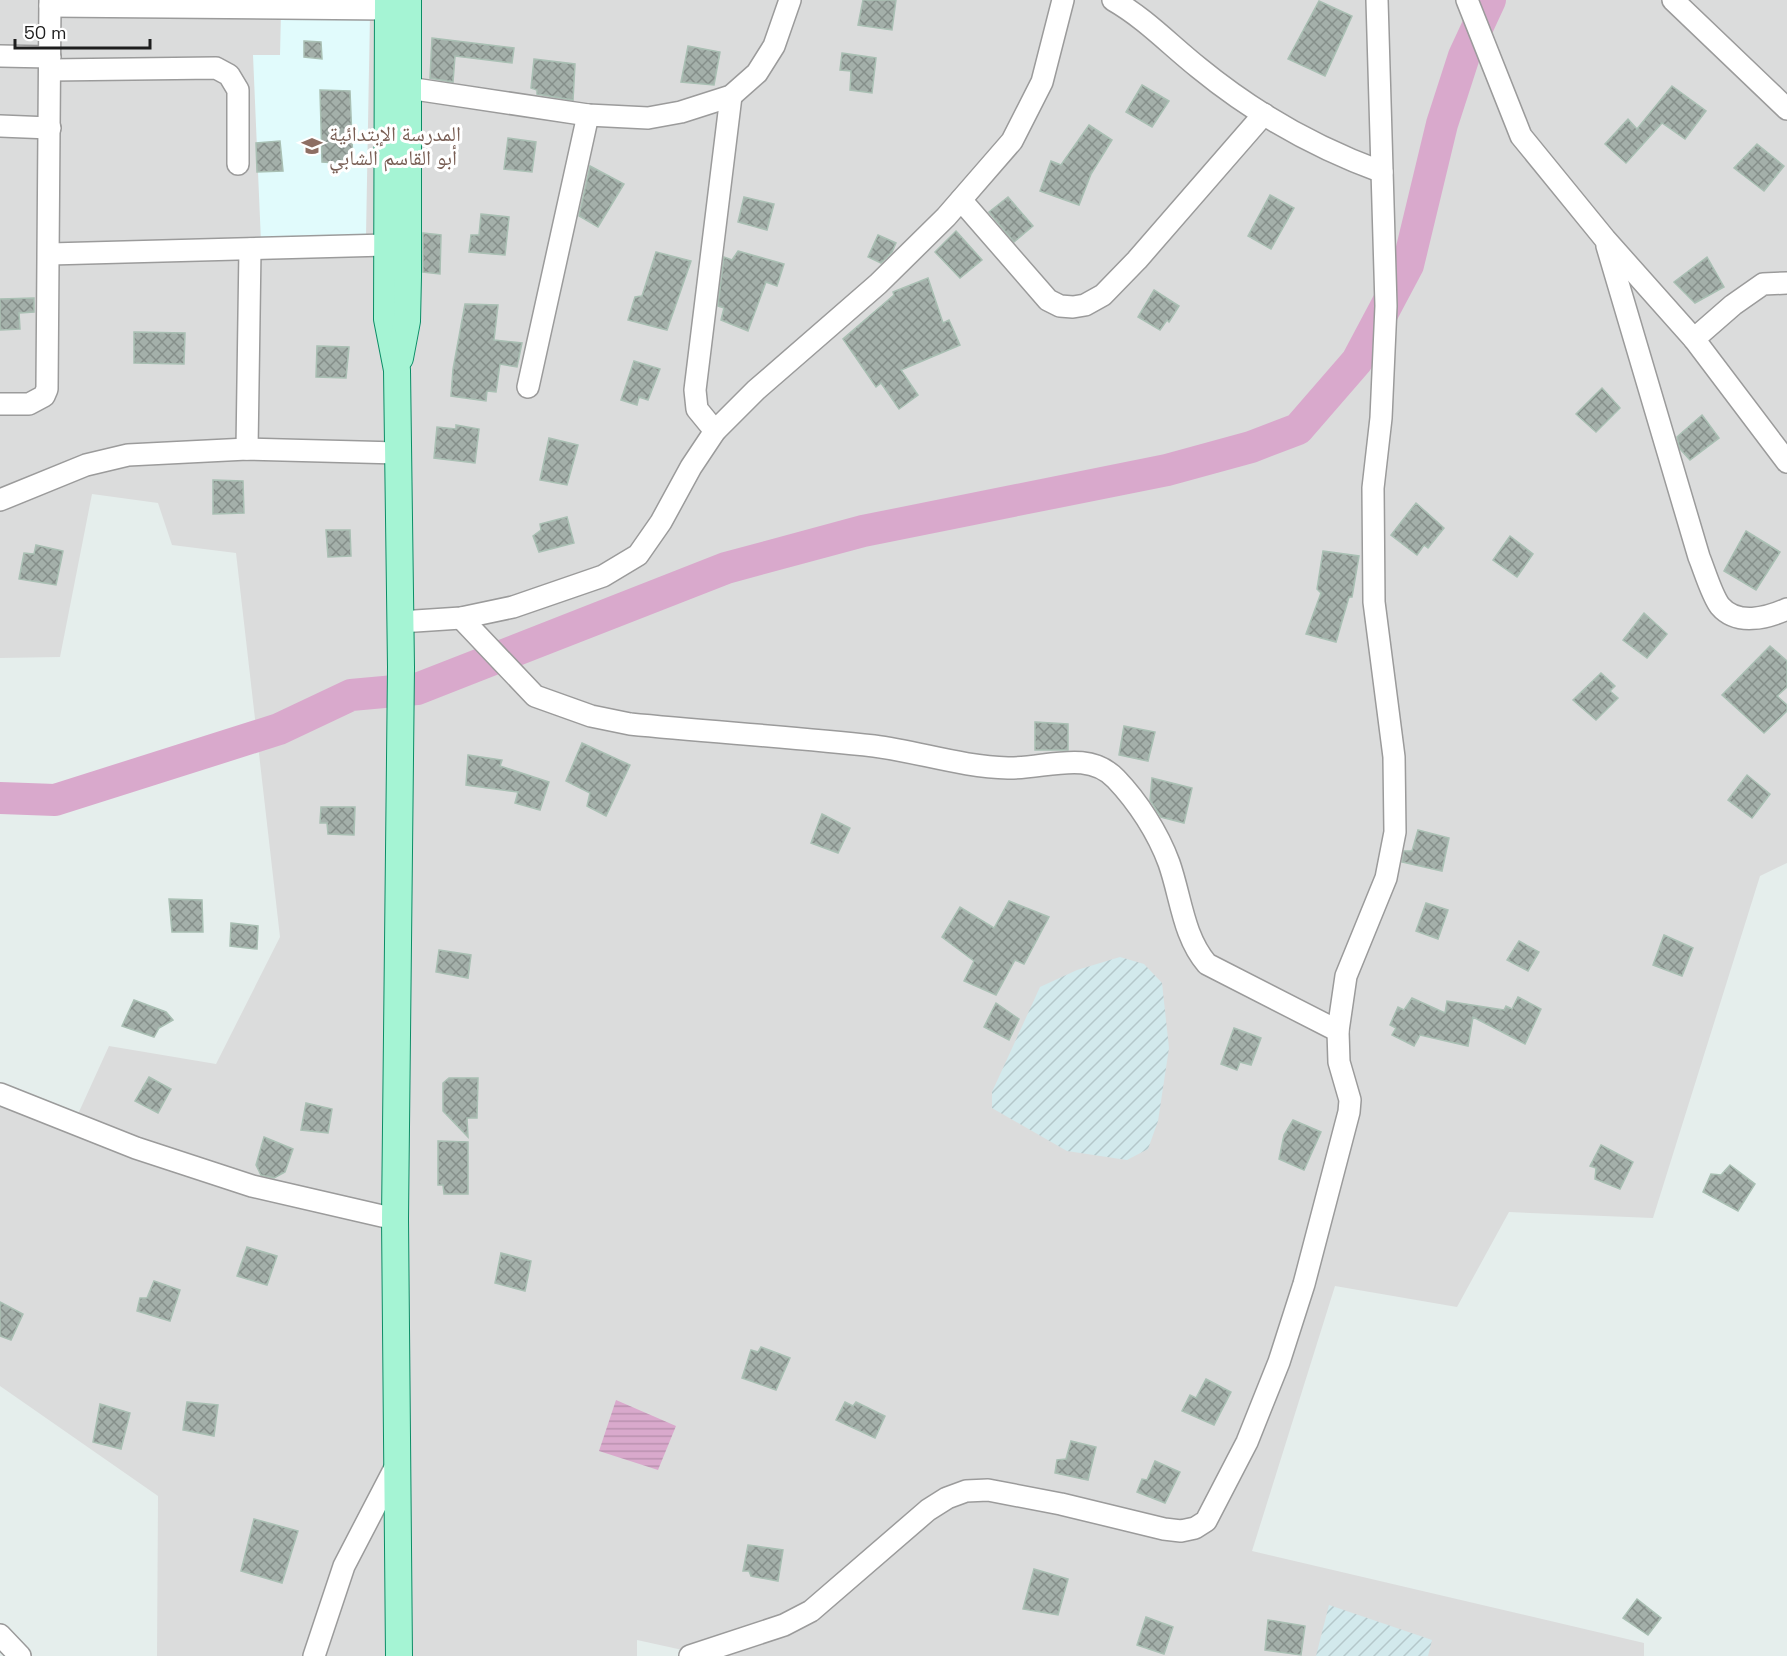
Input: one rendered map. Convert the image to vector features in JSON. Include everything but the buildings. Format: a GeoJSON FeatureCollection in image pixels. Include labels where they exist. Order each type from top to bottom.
{"type":"FeatureCollection","features":[{"type":"Feature","properties":{"kind":"main road"},"geometry":{"type":"LineString","coordinates":[[395,3],[408,88],[407,321],[397,370]]}},
{"type":"Feature","properties":{"kind":"main road"},"geometry":{"type":"LineString","coordinates":[[395,3],[386,245],[387,319],[397,370],[401,667],[395,1219],[399,1656]]}},
{"type":"Feature","properties":{"kind":"street"},"geometry":{"type":"LineString","coordinates":[[408,88],[588,115],[648,118],[681,112],[731,96],[757,73],[774,46],[790,0]]}},
{"type":"Feature","properties":{"kind":"street"},"geometry":{"type":"LineString","coordinates":[[400,622],[461,618],[513,607],[603,576],[638,555],[661,522],[691,468],[716,431],[756,390],[878,284],[961,200],[1012,141],[1042,82],[1063,0]]}},
{"type":"Feature","properties":{"kind":"street"},"geometry":{"type":"LineString","coordinates":[[1113,0],[1134,12],[1200,69],[1264,114],[1307,141],[1382,172]]}},
{"type":"Feature","properties":{"kind":"street"},"geometry":{"type":"LineString","coordinates":[[690,1656],[784,1626],[810,1611],[928,1510],[947,1498],[966,1491],[988,1490],[1027,1497],[1164,1529],[1182,1531],[1195,1528],[1206,1521],[1217,1503],[1255,1422],[1279,1362],[1307,1274],[1349,1112],[1350,1100],[1340,1062],[1338,1031],[1347,976],[1386,878],[1395,832],[1394,757],[1374,602],[1373,489],[1381,418],[1386,306],[1377,0]]}},
{"type":"Feature","properties":{"kind":"street"},"geometry":{"type":"LineString","coordinates":[[1467,0],[1521,136],[1605,239],[1694,339],[1787,462]]}},
{"type":"Feature","properties":{"kind":"street"},"geometry":{"type":"LineString","coordinates":[[1673,0],[1787,109]]}},
{"type":"Feature","properties":{"kind":"street"},"geometry":{"type":"LineString","coordinates":[[0,404],[28,404],[44,396],[47,389],[51,128],[50,3],[395,3]]}},
{"type":"Feature","properties":{"kind":"street"},"geometry":{"type":"LineString","coordinates":[[0,56],[50,63],[216,68],[229,75],[238,90],[238,164]]}},
{"type":"Feature","properties":{"kind":"street"},"geometry":{"type":"LineString","coordinates":[[716,431],[697,409],[695,390],[731,96]]}},
{"type":"Feature","properties":{"kind":"street"},"geometry":{"type":"LineString","coordinates":[[961,200],[1048,300],[1060,306],[1085,305],[1103,295],[1137,260],[1264,114]]}},
{"type":"Feature","properties":{"kind":"street"},"geometry":{"type":"LineString","coordinates":[[528,387],[588,115]]}},
{"type":"Feature","properties":{"kind":"street"},"geometry":{"type":"LineString","coordinates":[[0,126],[51,128]]}},
{"type":"Feature","properties":{"kind":"street"},"geometry":{"type":"LineString","coordinates":[[1605,239],[1699,557],[1720,606],[1737,617],[1760,619],[1787,609]]}},
{"type":"Feature","properties":{"kind":"street"},"geometry":{"type":"LineString","coordinates":[[50,254],[386,245]]}},
{"type":"Feature","properties":{"kind":"street"},"geometry":{"type":"LineString","coordinates":[[247,449],[250,249]]}},
{"type":"Feature","properties":{"kind":"street"},"geometry":{"type":"LineString","coordinates":[[1694,339],[1733,305],[1763,284],[1787,284]]}},
{"type":"Feature","properties":{"kind":"street"},"geometry":{"type":"LineString","coordinates":[[0,500],[86,465],[128,455],[247,449],[398,453]]}},
{"type":"Feature","properties":{"kind":"street"},"geometry":{"type":"LineString","coordinates":[[461,618],[535,696],[591,716],[652,726],[876,747],[996,768],[1023,769],[1081,761],[1100,766],[1116,778],[1157,836],[1169,863],[1196,952],[1207,964],[1338,1031]]}},
{"type":"Feature","properties":{"kind":"street"},"geometry":{"type":"LineString","coordinates":[[0,1094],[136,1148],[252,1186],[395,1219]]}},
{"type":"Feature","properties":{"kind":"street"},"geometry":{"type":"LineString","coordinates":[[314,1656],[344,1566],[398,1463]]}},
{"type":"Feature","properties":{"kind":"street"},"geometry":{"type":"LineString","coordinates":[[0,1635],[20,1656]]}},
{"type":"Feature","properties":{"kind":"shaded area"},"geometry":{"type":"Polygon","coordinates":[[[0,0],[1787,0],[1787,863],[1760,876],[1653,1218],[1509,1212],[1457,1307],[1335,1286],[1252,1551],[1644,1643],[1644,1656],[710,1656],[637,1640],[637,1656],[157,1656],[158,1496],[0,1386],[0,1097],[78,1114],[109,1046],[216,1064],[280,937],[236,553],[172,545],[158,503],[92,494],[60,657],[0,658],[0,0]]]}},
{"type":"Feature","properties":{"kind":"shaded area","name":"المدرسة الإبتدائية أبو القاسم الشابي"},"geometry":{"type":"Polygon","coordinates":[[[281,13],[370,13],[366,236],[261,242],[253,55],[280,55],[281,13]]]}},
{"type":"Feature","properties":{"kind":"shaded area"},"geometry":{"type":"Polygon","coordinates":[[[1120,957],[1144,964],[1162,983],[1169,1048],[1158,1121],[1148,1149],[1127,1160],[1067,1151],[992,1108],[992,1092],[1040,987],[1077,970],[1120,957]]]}},
{"type":"Feature","properties":{"kind":"shaded area"},"geometry":{"type":"Polygon","coordinates":[[[616,1400],[676,1426],[658,1470],[599,1451],[616,1400]]]}},
{"type":"Feature","properties":{"kind":"shaded area"},"geometry":{"type":"Polygon","coordinates":[[[1329,1605],[1432,1640],[1428,1656],[1316,1656],[1329,1605]]]}},
{"type":"Feature","properties":{"kind":"waterway"},"geometry":{"type":"LineString","coordinates":[[0,798],[55,800],[279,729],[351,695],[417,689],[726,568],[863,531],[1167,470],[1251,447],[1298,429],[1357,361],[1408,265],[1442,124],[1464,56],[1490,0]]}},
{"type":"Feature","properties":{"kind":"place","name":"المدرسة الإبتدائية أبو القاسم الشابي"},"geometry":{"type":"Point","coordinates":[312,146]}}]}
